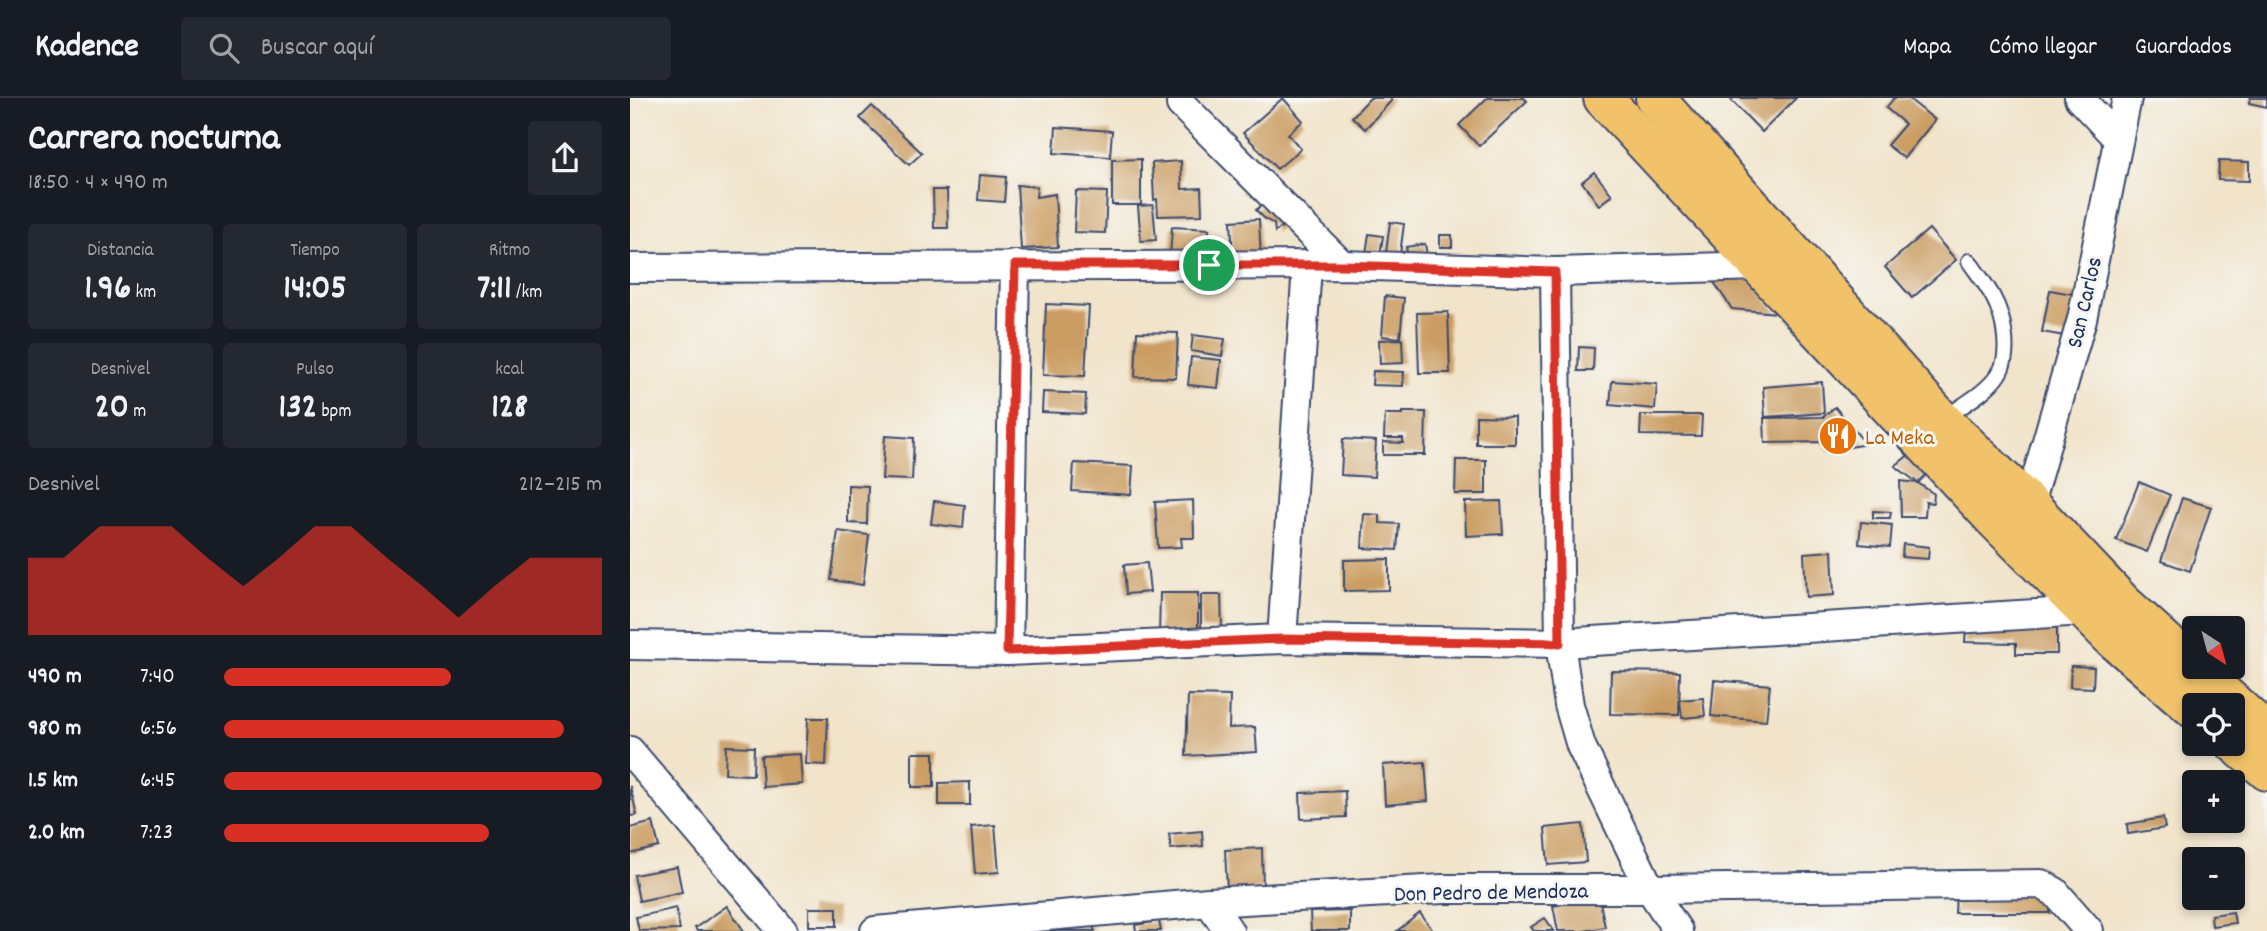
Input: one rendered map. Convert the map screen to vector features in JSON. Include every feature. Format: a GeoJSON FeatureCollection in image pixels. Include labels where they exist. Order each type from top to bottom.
{"type":"FeatureCollection","features":[{"type":"Feature","properties":{"kind":"highway"},"geometry":{"type":"LineString","coordinates":[[1604,98],[1993,518],[2112,638],[2182,699]]}},
{"type":"Feature","properties":{"kind":"highway"},"geometry":{"type":"LineString","coordinates":[[1654,98],[1942,420],[2029,504],[2123,603],[2267,733]]}},
{"type":"Feature","properties":{"kind":"highway"},"geometry":{"type":"LineString","coordinates":[[2245,752],[2267,771]]}},
{"type":"Feature","properties":{"kind":"street"},"geometry":{"type":"LineString","coordinates":[[2079,98],[2118,139]]}},
{"type":"Feature","properties":{"kind":"street","name":"San Carlos"},"geometry":{"type":"LineString","coordinates":[[2029,504],[2081,319],[2127,98]]}},
{"type":"Feature","properties":{"kind":"street"},"geometry":{"type":"LineString","coordinates":[[1181,104],[1342,265]]}},
{"type":"Feature","properties":{"kind":"street"},"geometry":{"type":"LineString","coordinates":[[1007,651],[1015,265]]}},
{"type":"Feature","properties":{"kind":"street"},"geometry":{"type":"LineString","coordinates":[[630,268],[1342,265],[1555,272],[1759,266]]}},
{"type":"Feature","properties":{"kind":"street"},"geometry":{"type":"LineString","coordinates":[[1282,639],[1307,266]]}},
{"type":"Feature","properties":{"kind":"street"},"geometry":{"type":"LineString","coordinates":[[1555,272],[1560,643],[1569,705],[1581,746],[1650,889],[1678,931]]}},
{"type":"Feature","properties":{"kind":"street"},"geometry":{"type":"LineString","coordinates":[[630,645],[1007,651],[1282,639],[1560,643],[2085,611]]}},
{"type":"Feature","properties":{"kind":"street"},"geometry":{"type":"LineString","coordinates":[[630,751],[783,931]]}},
{"type":"Feature","properties":{"kind":"street","name":"Don Pedro de Mendoza"},"geometry":{"type":"LineString","coordinates":[[875,931],[1209,902],[1443,889],[2041,884],[2055,892],[2089,931]]}},
{"type":"Feature","properties":{"kind":"street"},"geometry":{"type":"LineString","coordinates":[[1209,902],[1230,931]]}},
{"type":"Feature","properties":{"kind":"lane"},"geometry":{"type":"LineString","coordinates":[[1942,420],[1994,381],[2005,355],[2002,323],[1994,298],[1969,261]]}},
{"type":"Feature","properties":{"kind":"building"},"geometry":{"type":"Polygon","coordinates":[[[1283,98],[1303,121],[1288,134],[1301,149],[1277,169],[1243,133],[1283,98]]]}},
{"type":"Feature","properties":{"kind":"building"},"geometry":{"type":"Polygon","coordinates":[[[1370,98],[1392,100],[1365,129],[1352,117],[1370,98]]]}},
{"type":"Feature","properties":{"kind":"building"},"geometry":{"type":"Polygon","coordinates":[[[1487,98],[1524,98],[1527,101],[1479,146],[1459,125],[1487,98]]]}},
{"type":"Feature","properties":{"kind":"building"},"geometry":{"type":"Polygon","coordinates":[[[1796,98],[1762,132],[1731,100],[1796,98]]]}},
{"type":"Feature","properties":{"kind":"building"},"geometry":{"type":"Polygon","coordinates":[[[1894,98],[1908,98],[1935,120],[1904,158],[1887,145],[1905,124],[1886,108],[1894,98]]]}},
{"type":"Feature","properties":{"kind":"building"},"geometry":{"type":"Polygon","coordinates":[[[2250,98],[2267,98],[2267,107],[2249,103],[2250,98]]]}},
{"type":"Feature","properties":{"kind":"building"},"geometry":{"type":"Polygon","coordinates":[[[872,106],[922,153],[909,165],[860,118],[872,106]]]}},
{"type":"Feature","properties":{"kind":"building"},"geometry":{"type":"Polygon","coordinates":[[[1056,127],[1112,131],[1110,157],[1054,153],[1056,127]]]}},
{"type":"Feature","properties":{"kind":"building"},"geometry":{"type":"Polygon","coordinates":[[[1141,159],[1141,205],[1112,205],[1112,160],[1141,159]]]}},
{"type":"Feature","properties":{"kind":"building"},"geometry":{"type":"Polygon","coordinates":[[[1181,161],[1182,189],[1201,188],[1202,215],[1158,216],[1157,199],[1154,200],[1152,163],[1181,161]]]}},
{"type":"Feature","properties":{"kind":"building"},"geometry":{"type":"Polygon","coordinates":[[[2219,161],[2249,162],[2249,181],[2218,180],[2219,161]]]}},
{"type":"Feature","properties":{"kind":"building"},"geometry":{"type":"Polygon","coordinates":[[[1594,172],[1612,195],[1599,205],[1582,182],[1594,172]]]}},
{"type":"Feature","properties":{"kind":"building"},"geometry":{"type":"Polygon","coordinates":[[[980,175],[1006,177],[1004,202],[978,200],[980,175]]]}},
{"type":"Feature","properties":{"kind":"building"},"geometry":{"type":"Polygon","coordinates":[[[1017,185],[1037,187],[1036,197],[1055,194],[1058,247],[1021,249],[1017,185]]]}},
{"type":"Feature","properties":{"kind":"building"},"geometry":{"type":"Polygon","coordinates":[[[933,190],[947,190],[948,228],[934,228],[933,190]]]}},
{"type":"Feature","properties":{"kind":"building"},"geometry":{"type":"Polygon","coordinates":[[[1076,191],[1107,192],[1105,233],[1074,232],[1076,191]]]}},
{"type":"Feature","properties":{"kind":"building"},"geometry":{"type":"Polygon","coordinates":[[[1268,200],[1287,223],[1275,232],[1274,224],[1256,210],[1268,200]]]}},
{"type":"Feature","properties":{"kind":"building"},"geometry":{"type":"Polygon","coordinates":[[[1153,205],[1156,240],[1141,241],[1138,206],[1153,205]]]}},
{"type":"Feature","properties":{"kind":"building"},"geometry":{"type":"Polygon","coordinates":[[[1259,219],[1261,261],[1233,263],[1231,221],[1259,219]]]}},
{"type":"Feature","properties":{"kind":"building"},"geometry":{"type":"Polygon","coordinates":[[[1390,222],[1404,224],[1399,262],[1385,260],[1390,222]]]}},
{"type":"Feature","properties":{"kind":"building"},"geometry":{"type":"Polygon","coordinates":[[[1172,227],[1209,229],[1208,260],[1170,258],[1172,227]]]}},
{"type":"Feature","properties":{"kind":"building"},"geometry":{"type":"Polygon","coordinates":[[[1929,229],[1956,260],[1912,298],[1885,267],[1929,229]]]}},
{"type":"Feature","properties":{"kind":"building"},"geometry":{"type":"Polygon","coordinates":[[[1369,234],[1383,236],[1379,262],[1365,260],[1369,234]]]}},
{"type":"Feature","properties":{"kind":"building"},"geometry":{"type":"Polygon","coordinates":[[[1440,235],[1452,235],[1452,247],[1440,247],[1440,235]]]}},
{"type":"Feature","properties":{"kind":"building"},"geometry":{"type":"Polygon","coordinates":[[[1425,244],[1428,261],[1409,263],[1406,247],[1425,244]]]}},
{"type":"Feature","properties":{"kind":"building"},"geometry":{"type":"Polygon","coordinates":[[[1709,275],[1750,280],[1778,313],[1732,309],[1709,275]]]}},
{"type":"Feature","properties":{"kind":"building"},"geometry":{"type":"Polygon","coordinates":[[[2050,290],[2078,295],[2070,337],[2042,332],[2050,290]]]}},
{"type":"Feature","properties":{"kind":"building"},"geometry":{"type":"Polygon","coordinates":[[[1385,296],[1404,298],[1400,338],[1382,336],[1385,296]]]}},
{"type":"Feature","properties":{"kind":"building"},"geometry":{"type":"Polygon","coordinates":[[[1046,304],[1089,306],[1085,376],[1043,375],[1046,304]]]}},
{"type":"Feature","properties":{"kind":"building"},"geometry":{"type":"Polygon","coordinates":[[[1448,312],[1450,373],[1419,373],[1417,313],[1448,312]]]}},
{"type":"Feature","properties":{"kind":"building"},"geometry":{"type":"Polygon","coordinates":[[[1137,332],[1178,333],[1176,378],[1135,377],[1137,332]]]}},
{"type":"Feature","properties":{"kind":"building"},"geometry":{"type":"Polygon","coordinates":[[[1193,335],[1225,339],[1222,356],[1191,351],[1193,335]]]}},
{"type":"Feature","properties":{"kind":"building"},"geometry":{"type":"Polygon","coordinates":[[[1402,339],[1403,363],[1380,364],[1379,340],[1402,339]]]}},
{"type":"Feature","properties":{"kind":"building"},"geometry":{"type":"Polygon","coordinates":[[[1579,347],[1594,348],[1593,371],[1578,371],[1579,347]]]}},
{"type":"Feature","properties":{"kind":"building"},"geometry":{"type":"Polygon","coordinates":[[[1191,357],[1221,360],[1218,388],[1188,385],[1191,357]]]}},
{"type":"Feature","properties":{"kind":"building"},"geometry":{"type":"Polygon","coordinates":[[[1373,371],[1404,372],[1403,386],[1372,385],[1373,371]]]}},
{"type":"Feature","properties":{"kind":"building"},"geometry":{"type":"Polygon","coordinates":[[[1612,381],[1657,384],[1655,409],[1610,405],[1612,381]]]}},
{"type":"Feature","properties":{"kind":"building"},"geometry":{"type":"Polygon","coordinates":[[[1822,382],[1824,413],[1765,417],[1763,387],[1822,382]]]}},
{"type":"Feature","properties":{"kind":"building"},"geometry":{"type":"Polygon","coordinates":[[[1043,392],[1086,394],[1085,414],[1042,412],[1043,392]]]}},
{"type":"Feature","properties":{"kind":"building"},"geometry":{"type":"Polygon","coordinates":[[[1835,407],[1866,444],[1829,451],[1822,442],[1765,443],[1764,418],[1823,417],[1835,407]]]}},
{"type":"Feature","properties":{"kind":"building"},"geometry":{"type":"Polygon","coordinates":[[[1426,412],[1425,455],[1383,455],[1383,442],[1403,443],[1403,438],[1384,438],[1385,414],[1426,412]]]}},
{"type":"Feature","properties":{"kind":"building"},"geometry":{"type":"Polygon","coordinates":[[[1641,415],[1702,415],[1701,436],[1640,435],[1641,415]]]}},
{"type":"Feature","properties":{"kind":"building"},"geometry":{"type":"Polygon","coordinates":[[[1476,416],[1515,417],[1515,444],[1476,444],[1476,416]]]}},
{"type":"Feature","properties":{"kind":"building"},"geometry":{"type":"Polygon","coordinates":[[[885,436],[914,438],[912,480],[882,479],[885,436]]]}},
{"type":"Feature","properties":{"kind":"building"},"geometry":{"type":"Polygon","coordinates":[[[1343,439],[1376,441],[1374,477],[1341,475],[1343,439]]]}},
{"type":"Feature","properties":{"kind":"building"},"geometry":{"type":"Polygon","coordinates":[[[1915,450],[1931,470],[1918,483],[1895,466],[1915,450]]]}},
{"type":"Feature","properties":{"kind":"building"},"geometry":{"type":"Polygon","coordinates":[[[1456,460],[1486,460],[1486,494],[1455,494],[1456,460]]]}},
{"type":"Feature","properties":{"kind":"building"},"geometry":{"type":"Polygon","coordinates":[[[1074,463],[1133,466],[1131,495],[1072,491],[1074,463]]]}},
{"type":"Feature","properties":{"kind":"building"},"geometry":{"type":"Polygon","coordinates":[[[1900,481],[1918,483],[1934,494],[1933,503],[1926,502],[1925,517],[1901,517],[1900,481]]]}},
{"type":"Feature","properties":{"kind":"building"},"geometry":{"type":"Polygon","coordinates":[[[2139,482],[2170,495],[2147,552],[2116,540],[2139,482]]]}},
{"type":"Feature","properties":{"kind":"building"},"geometry":{"type":"Polygon","coordinates":[[[848,485],[868,486],[867,524],[848,523],[848,485]]]}},
{"type":"Feature","properties":{"kind":"building"},"geometry":{"type":"Polygon","coordinates":[[[2182,498],[2211,507],[2190,571],[2161,561],[2182,498]]]}},
{"type":"Feature","properties":{"kind":"building"},"geometry":{"type":"Polygon","coordinates":[[[1193,500],[1194,538],[1181,538],[1182,547],[1158,548],[1155,502],[1193,500]]]}},
{"type":"Feature","properties":{"kind":"building"},"geometry":{"type":"Polygon","coordinates":[[[934,501],[965,505],[963,528],[931,524],[934,501]]]}},
{"type":"Feature","properties":{"kind":"building"},"geometry":{"type":"Polygon","coordinates":[[[1501,501],[1503,534],[1466,536],[1465,502],[1501,501]]]}},
{"type":"Feature","properties":{"kind":"building"},"geometry":{"type":"Polygon","coordinates":[[[1873,511],[1891,512],[1890,518],[1873,518],[1873,511]]]}},
{"type":"Feature","properties":{"kind":"building"},"geometry":{"type":"Polygon","coordinates":[[[1364,514],[1380,515],[1380,523],[1399,524],[1397,550],[1362,548],[1364,514]]]}},
{"type":"Feature","properties":{"kind":"building"},"geometry":{"type":"Polygon","coordinates":[[[1861,522],[1892,525],[1890,547],[1859,544],[1861,522]]]}},
{"type":"Feature","properties":{"kind":"building"},"geometry":{"type":"Polygon","coordinates":[[[838,531],[869,535],[863,585],[831,580],[838,531]]]}},
{"type":"Feature","properties":{"kind":"building"},"geometry":{"type":"Polygon","coordinates":[[[1903,544],[1929,547],[1928,559],[1902,557],[1903,544]]]}},
{"type":"Feature","properties":{"kind":"building"},"geometry":{"type":"Polygon","coordinates":[[[1832,551],[1834,595],[1806,597],[1804,553],[1832,551]]]}},
{"type":"Feature","properties":{"kind":"building"},"geometry":{"type":"Polygon","coordinates":[[[1389,559],[1389,590],[1344,591],[1344,560],[1389,559]]]}},
{"type":"Feature","properties":{"kind":"building"},"geometry":{"type":"Polygon","coordinates":[[[1147,563],[1150,592],[1126,594],[1124,565],[1147,563]]]}},
{"type":"Feature","properties":{"kind":"building"},"geometry":{"type":"Polygon","coordinates":[[[1160,593],[1198,593],[1198,636],[1159,637],[1160,593]]]}},
{"type":"Feature","properties":{"kind":"building"},"geometry":{"type":"Polygon","coordinates":[[[1201,595],[1221,595],[1222,629],[1201,629],[1201,595]]]}},
{"type":"Feature","properties":{"kind":"building"},"geometry":{"type":"Polygon","coordinates":[[[2057,625],[2057,654],[2016,654],[2016,643],[1965,642],[1966,627],[2057,625]]]}},
{"type":"Feature","properties":{"kind":"building"},"geometry":{"type":"Polygon","coordinates":[[[2071,666],[2094,667],[2093,688],[2070,687],[2071,666]]]}},
{"type":"Feature","properties":{"kind":"building"},"geometry":{"type":"Polygon","coordinates":[[[1611,671],[1680,672],[1679,715],[1610,714],[1611,671]]]}},
{"type":"Feature","properties":{"kind":"building"},"geometry":{"type":"Polygon","coordinates":[[[1714,680],[1770,685],[1766,721],[1711,716],[1714,680]]]}},
{"type":"Feature","properties":{"kind":"building"},"geometry":{"type":"Polygon","coordinates":[[[1188,695],[1230,696],[1229,728],[1255,727],[1257,752],[1186,756],[1188,695]]]}},
{"type":"Feature","properties":{"kind":"building"},"geometry":{"type":"Polygon","coordinates":[[[1703,698],[1705,716],[1682,718],[1680,700],[1703,698]]]}},
{"type":"Feature","properties":{"kind":"building"},"geometry":{"type":"Polygon","coordinates":[[[808,718],[828,718],[826,765],[806,764],[808,718]]]}},
{"type":"Feature","properties":{"kind":"building"},"geometry":{"type":"Polygon","coordinates":[[[726,746],[754,747],[753,775],[725,774],[726,746]]]}},
{"type":"Feature","properties":{"kind":"building"},"geometry":{"type":"Polygon","coordinates":[[[912,753],[934,753],[934,787],[912,787],[912,753]]]}},
{"type":"Feature","properties":{"kind":"building"},"geometry":{"type":"Polygon","coordinates":[[[800,754],[802,784],[763,787],[761,756],[800,754]]]}},
{"type":"Feature","properties":{"kind":"building"},"geometry":{"type":"Polygon","coordinates":[[[1425,762],[1428,801],[1385,805],[1383,765],[1425,762]]]}},
{"type":"Feature","properties":{"kind":"building"},"geometry":{"type":"Polygon","coordinates":[[[970,782],[970,805],[939,805],[939,783],[970,782]]]}},
{"type":"Feature","properties":{"kind":"building"},"geometry":{"type":"Polygon","coordinates":[[[630,786],[637,815],[630,816],[630,786]]]}},
{"type":"Feature","properties":{"kind":"building"},"geometry":{"type":"Polygon","coordinates":[[[1345,791],[1346,817],[1301,819],[1300,793],[1345,791]]]}},
{"type":"Feature","properties":{"kind":"building"},"geometry":{"type":"Polygon","coordinates":[[[2163,818],[2165,828],[2128,834],[2127,824],[2163,818]]]}},
{"type":"Feature","properties":{"kind":"building"},"geometry":{"type":"Polygon","coordinates":[[[653,822],[659,847],[630,854],[630,828],[653,822]]]}},
{"type":"Feature","properties":{"kind":"building"},"geometry":{"type":"Polygon","coordinates":[[[1583,824],[1586,862],[1548,865],[1545,828],[1583,824]]]}},
{"type":"Feature","properties":{"kind":"building"},"geometry":{"type":"Polygon","coordinates":[[[995,825],[999,872],[975,874],[971,827],[995,825]]]}},
{"type":"Feature","properties":{"kind":"building"},"geometry":{"type":"Polygon","coordinates":[[[1202,831],[1203,846],[1171,849],[1169,834],[1202,831]]]}},
{"type":"Feature","properties":{"kind":"building"},"geometry":{"type":"Polygon","coordinates":[[[1262,848],[1263,889],[1227,890],[1225,850],[1262,848]]]}},
{"type":"Feature","properties":{"kind":"building"},"geometry":{"type":"Polygon","coordinates":[[[677,867],[682,892],[639,901],[634,875],[677,867]]]}},
{"type":"Feature","properties":{"kind":"building"},"geometry":{"type":"Polygon","coordinates":[[[1956,893],[2050,893],[2050,913],[1955,913],[1956,893]]]}},
{"type":"Feature","properties":{"kind":"building"},"geometry":{"type":"Polygon","coordinates":[[[1599,897],[1605,927],[1584,931],[1558,931],[1553,906],[1599,897]]]}},
{"type":"Feature","properties":{"kind":"building"},"geometry":{"type":"Polygon","coordinates":[[[727,906],[744,931],[697,931],[695,928],[727,906]]]}},
{"type":"Feature","properties":{"kind":"building"},"geometry":{"type":"Polygon","coordinates":[[[676,908],[680,930],[639,931],[636,917],[676,908]]]}},
{"type":"Feature","properties":{"kind":"building"},"geometry":{"type":"Polygon","coordinates":[[[809,908],[837,908],[837,926],[809,926],[809,908]]]}},
{"type":"Feature","properties":{"kind":"building"},"geometry":{"type":"Polygon","coordinates":[[[1350,911],[1350,931],[1311,931],[1310,912],[1350,911]]]}},
{"type":"Feature","properties":{"kind":"building"},"geometry":{"type":"Polygon","coordinates":[[[2233,912],[2235,923],[2212,926],[2211,915],[2233,912]]]}},
{"type":"Feature","properties":{"kind":"building"},"geometry":{"type":"Polygon","coordinates":[[[1420,913],[1433,931],[1397,931],[1420,913]]]}},
{"type":"Feature","properties":{"kind":"building"},"geometry":{"type":"Polygon","coordinates":[[[1545,918],[1554,931],[1534,931],[1531,927],[1545,918]]]}},
{"type":"Feature","properties":{"kind":"building"},"geometry":{"type":"Polygon","coordinates":[[[1159,921],[1161,931],[1136,931],[1135,925],[1159,921]]]}},
{"type":"Feature","properties":{"kind":"building"},"geometry":{"type":"Polygon","coordinates":[[[1092,924],[1095,931],[1045,931],[1042,927],[1092,924]]]}},
{"type":"Feature","properties":{"kind":"place","name":"La Meka"},"geometry":{"type":"Point","coordinates":[1838,436]}},
{"type":"Feature","properties":{"kind":"route"},"geometry":{"type":"LineString","coordinates":[[1015,265],[1209,265],[1342,265],[1555,272],[1560,643],[1282,639],[1007,651],[1015,265]]}}]}
